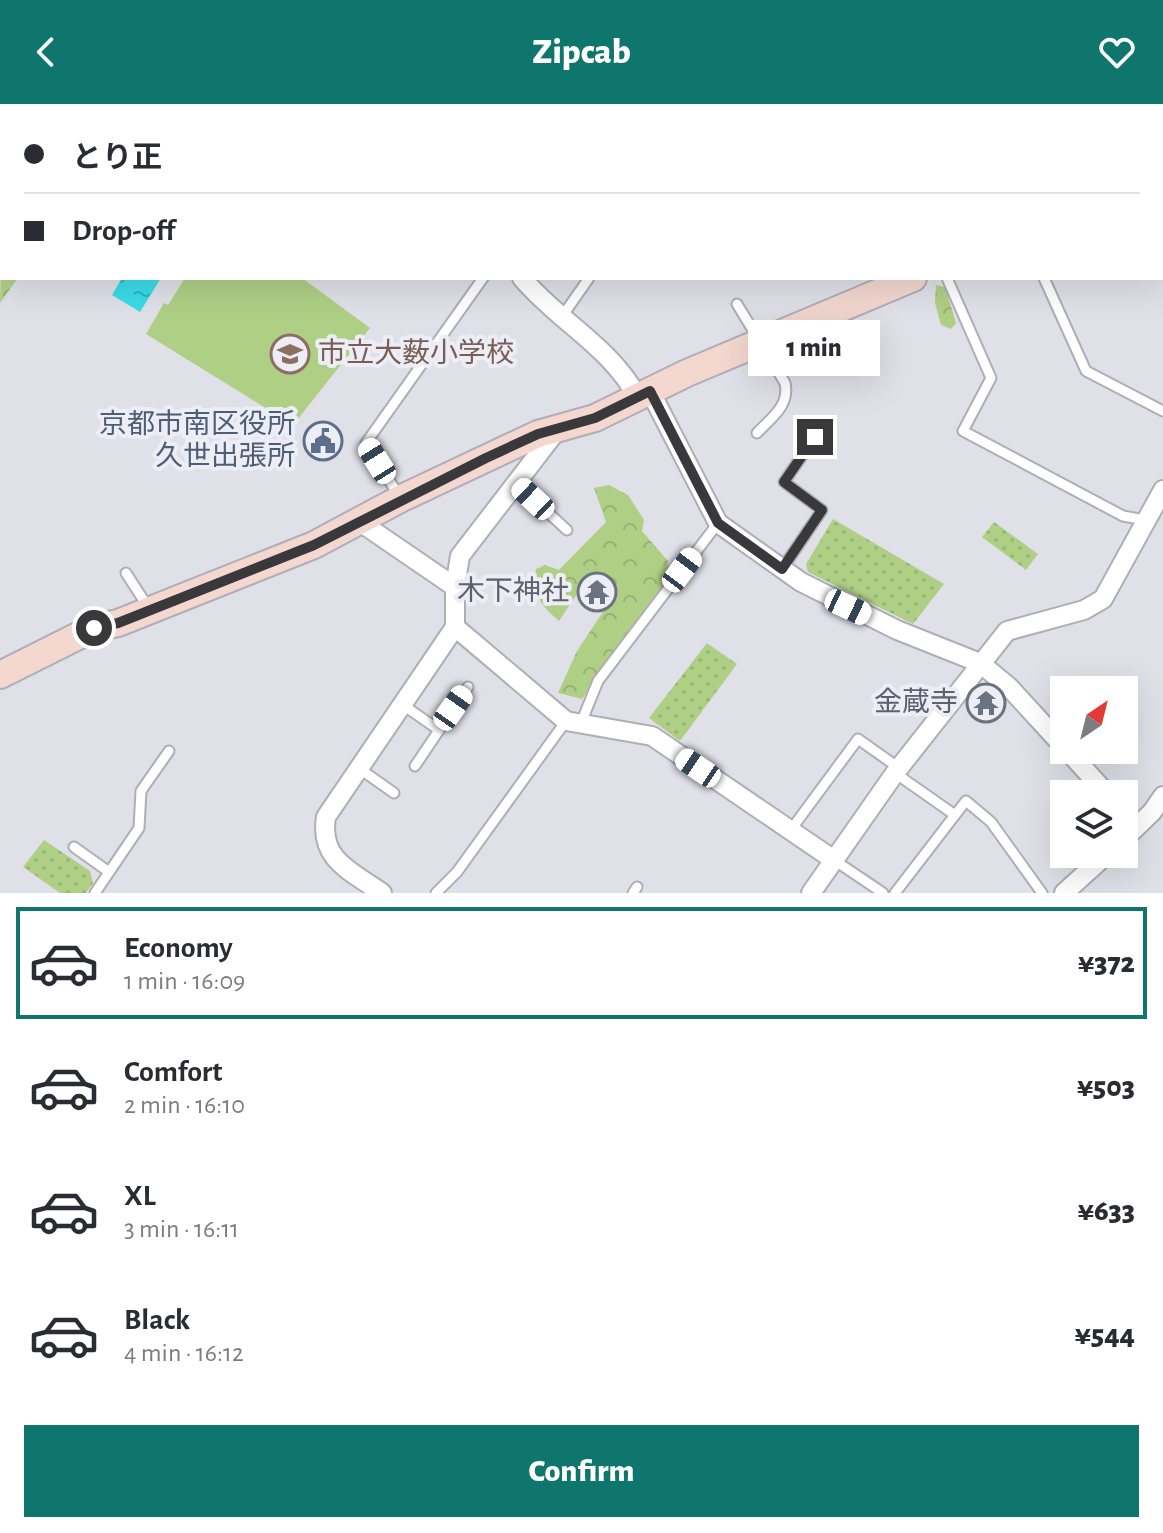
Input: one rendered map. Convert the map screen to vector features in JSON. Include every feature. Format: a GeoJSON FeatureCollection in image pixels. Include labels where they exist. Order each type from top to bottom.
{"type":"FeatureCollection","features":[{"type":"Feature","properties":{"kind":"main road"},"geometry":{"type":"LineString","coordinates":[[0,675],[94,628],[150,610],[314,545],[400,499],[538,434],[557,430],[644,395],[897,281]]}},
{"type":"Feature","properties":{"kind":"street"},"geometry":{"type":"LineString","coordinates":[[524,280],[561,318],[604,352],[644,395],[718,523],[782,569],[848,607],[963,660],[980,663],[1009,687],[1050,732]]}},
{"type":"Feature","properties":{"kind":"street"},"geometry":{"type":"LineString","coordinates":[[382,893],[335,860],[323,838],[326,817],[455,627],[455,587],[460,556],[557,430]]}},
{"type":"Feature","properties":{"kind":"street"},"geometry":{"type":"LineString","coordinates":[[811,893],[897,771],[1007,631],[1095,606],[1112,586],[1163,490]]}},
{"type":"Feature","properties":{"kind":"street"},"geometry":{"type":"LineString","coordinates":[[360,522],[455,587]]}},
{"type":"Feature","properties":{"kind":"street"},"geometry":{"type":"LineString","coordinates":[[455,627],[574,722],[652,736],[834,860]]}},
{"type":"Feature","properties":{"kind":"street"},"geometry":{"type":"LineString","coordinates":[[1079,764],[1094,780]]}},
{"type":"Feature","properties":{"kind":"street"},"geometry":{"type":"LineString","coordinates":[[1138,817],[1163,796]]}},
{"type":"Feature","properties":{"kind":"street"},"geometry":{"type":"LineString","coordinates":[[1064,893],[1092,868]]}},
{"type":"Feature","properties":{"kind":"lane"},"geometry":{"type":"LineString","coordinates":[[400,499],[366,443],[482,280]]}},
{"type":"Feature","properties":{"kind":"lane"},"geometry":{"type":"LineString","coordinates":[[561,318],[588,280]]}},
{"type":"Feature","properties":{"kind":"lane"},"geometry":{"type":"LineString","coordinates":[[948,280],[991,378],[963,431],[1123,516],[1145,520]]}},
{"type":"Feature","properties":{"kind":"lane"},"geometry":{"type":"LineString","coordinates":[[1045,280],[1086,371],[1163,411]]}},
{"type":"Feature","properties":{"kind":"lane"},"geometry":{"type":"LineString","coordinates":[[737,304],[759,345],[785,383],[787,394],[784,404],[757,433]]}},
{"type":"Feature","properties":{"kind":"lane"},"geometry":{"type":"LineString","coordinates":[[782,569],[822,510],[784,482],[815,437]]}},
{"type":"Feature","properties":{"kind":"lane"},"geometry":{"type":"LineString","coordinates":[[516,483],[567,530]]}},
{"type":"Feature","properties":{"kind":"lane"},"geometry":{"type":"LineString","coordinates":[[436,893],[457,872],[574,722],[598,681],[718,523]]}},
{"type":"Feature","properties":{"kind":"lane"},"geometry":{"type":"LineString","coordinates":[[126,573],[150,610]]}},
{"type":"Feature","properties":{"kind":"lane"},"geometry":{"type":"LineString","coordinates":[[415,766],[468,687]]}},
{"type":"Feature","properties":{"kind":"lane"},"geometry":{"type":"LineString","coordinates":[[403,705],[439,730]]}},
{"type":"Feature","properties":{"kind":"lane"},"geometry":{"type":"LineString","coordinates":[[790,831],[858,739],[955,815]]}},
{"type":"Feature","properties":{"kind":"lane"},"geometry":{"type":"LineString","coordinates":[[95,893],[139,828],[141,791],[169,751]]}},
{"type":"Feature","properties":{"kind":"lane"},"geometry":{"type":"LineString","coordinates":[[360,769],[394,793]]}},
{"type":"Feature","properties":{"kind":"lane"},"geometry":{"type":"LineString","coordinates":[[895,893],[966,801],[991,822],[1042,893]]}},
{"type":"Feature","properties":{"kind":"lane"},"geometry":{"type":"LineString","coordinates":[[74,847],[109,872]]}},
{"type":"Feature","properties":{"kind":"lane"},"geometry":{"type":"LineString","coordinates":[[834,860],[883,893]]}},
{"type":"Feature","properties":{"kind":"green space"},"geometry":{"type":"Polygon","coordinates":[[[1,280],[17,280],[0,303],[1,280]]]}},
{"type":"Feature","properties":{"kind":"green space"},"geometry":{"type":"Polygon","coordinates":[[[184,280],[305,280],[370,328],[293,425],[146,334],[164,303],[168,305],[184,280]]]}},
{"type":"Feature","properties":{"kind":"green space"},"geometry":{"type":"Polygon","coordinates":[[[936,285],[945,287],[956,323],[951,329],[941,325],[935,303],[936,285]]]}},
{"type":"Feature","properties":{"kind":"green space"},"geometry":{"type":"Polygon","coordinates":[[[609,485],[628,495],[644,520],[642,531],[668,561],[669,576],[582,699],[558,693],[577,651],[617,591],[591,573],[559,621],[547,610],[536,592],[536,569],[545,565],[559,570],[606,522],[594,488],[609,485]]]}},
{"type":"Feature","properties":{"kind":"green space"},"geometry":{"type":"Polygon","coordinates":[[[833,519],[944,584],[913,624],[808,572],[806,564],[833,519]]]}},
{"type":"Feature","properties":{"kind":"green space"},"geometry":{"type":"Polygon","coordinates":[[[994,522],[1038,554],[1026,570],[982,537],[994,522]]]}},
{"type":"Feature","properties":{"kind":"green space"},"geometry":{"type":"Polygon","coordinates":[[[707,643],[737,664],[680,741],[649,718],[707,643]]]}},
{"type":"Feature","properties":{"kind":"green space"},"geometry":{"type":"Polygon","coordinates":[[[44,840],[90,871],[93,883],[86,893],[60,893],[23,867],[44,840]]]}},
{"type":"Feature","properties":{"kind":"water"},"geometry":{"type":"Polygon","coordinates":[[[121,280],[160,280],[140,312],[112,295],[121,280]]]}},
{"type":"Feature","properties":{"kind":"place","name":"市立大薮小学校"},"geometry":{"type":"Point","coordinates":[290,354]}},
{"type":"Feature","properties":{"kind":"place","name":"京都市南区役所 久世出張所"},"geometry":{"type":"Point","coordinates":[323,441]}},
{"type":"Feature","properties":{"kind":"place","name":"木下神社"},"geometry":{"type":"Point","coordinates":[597,592]}},
{"type":"Feature","properties":{"kind":"place","name":"金蔵寺"},"geometry":{"type":"Point","coordinates":[986,703]}},
{"type":"Feature","properties":{"kind":"route"},"geometry":{"type":"LineString","coordinates":[[94,628],[118,623],[314,545],[400,499],[538,434],[595,418],[650,391],[718,523],[782,569],[822,510],[784,482],[815,437]]}}]}
